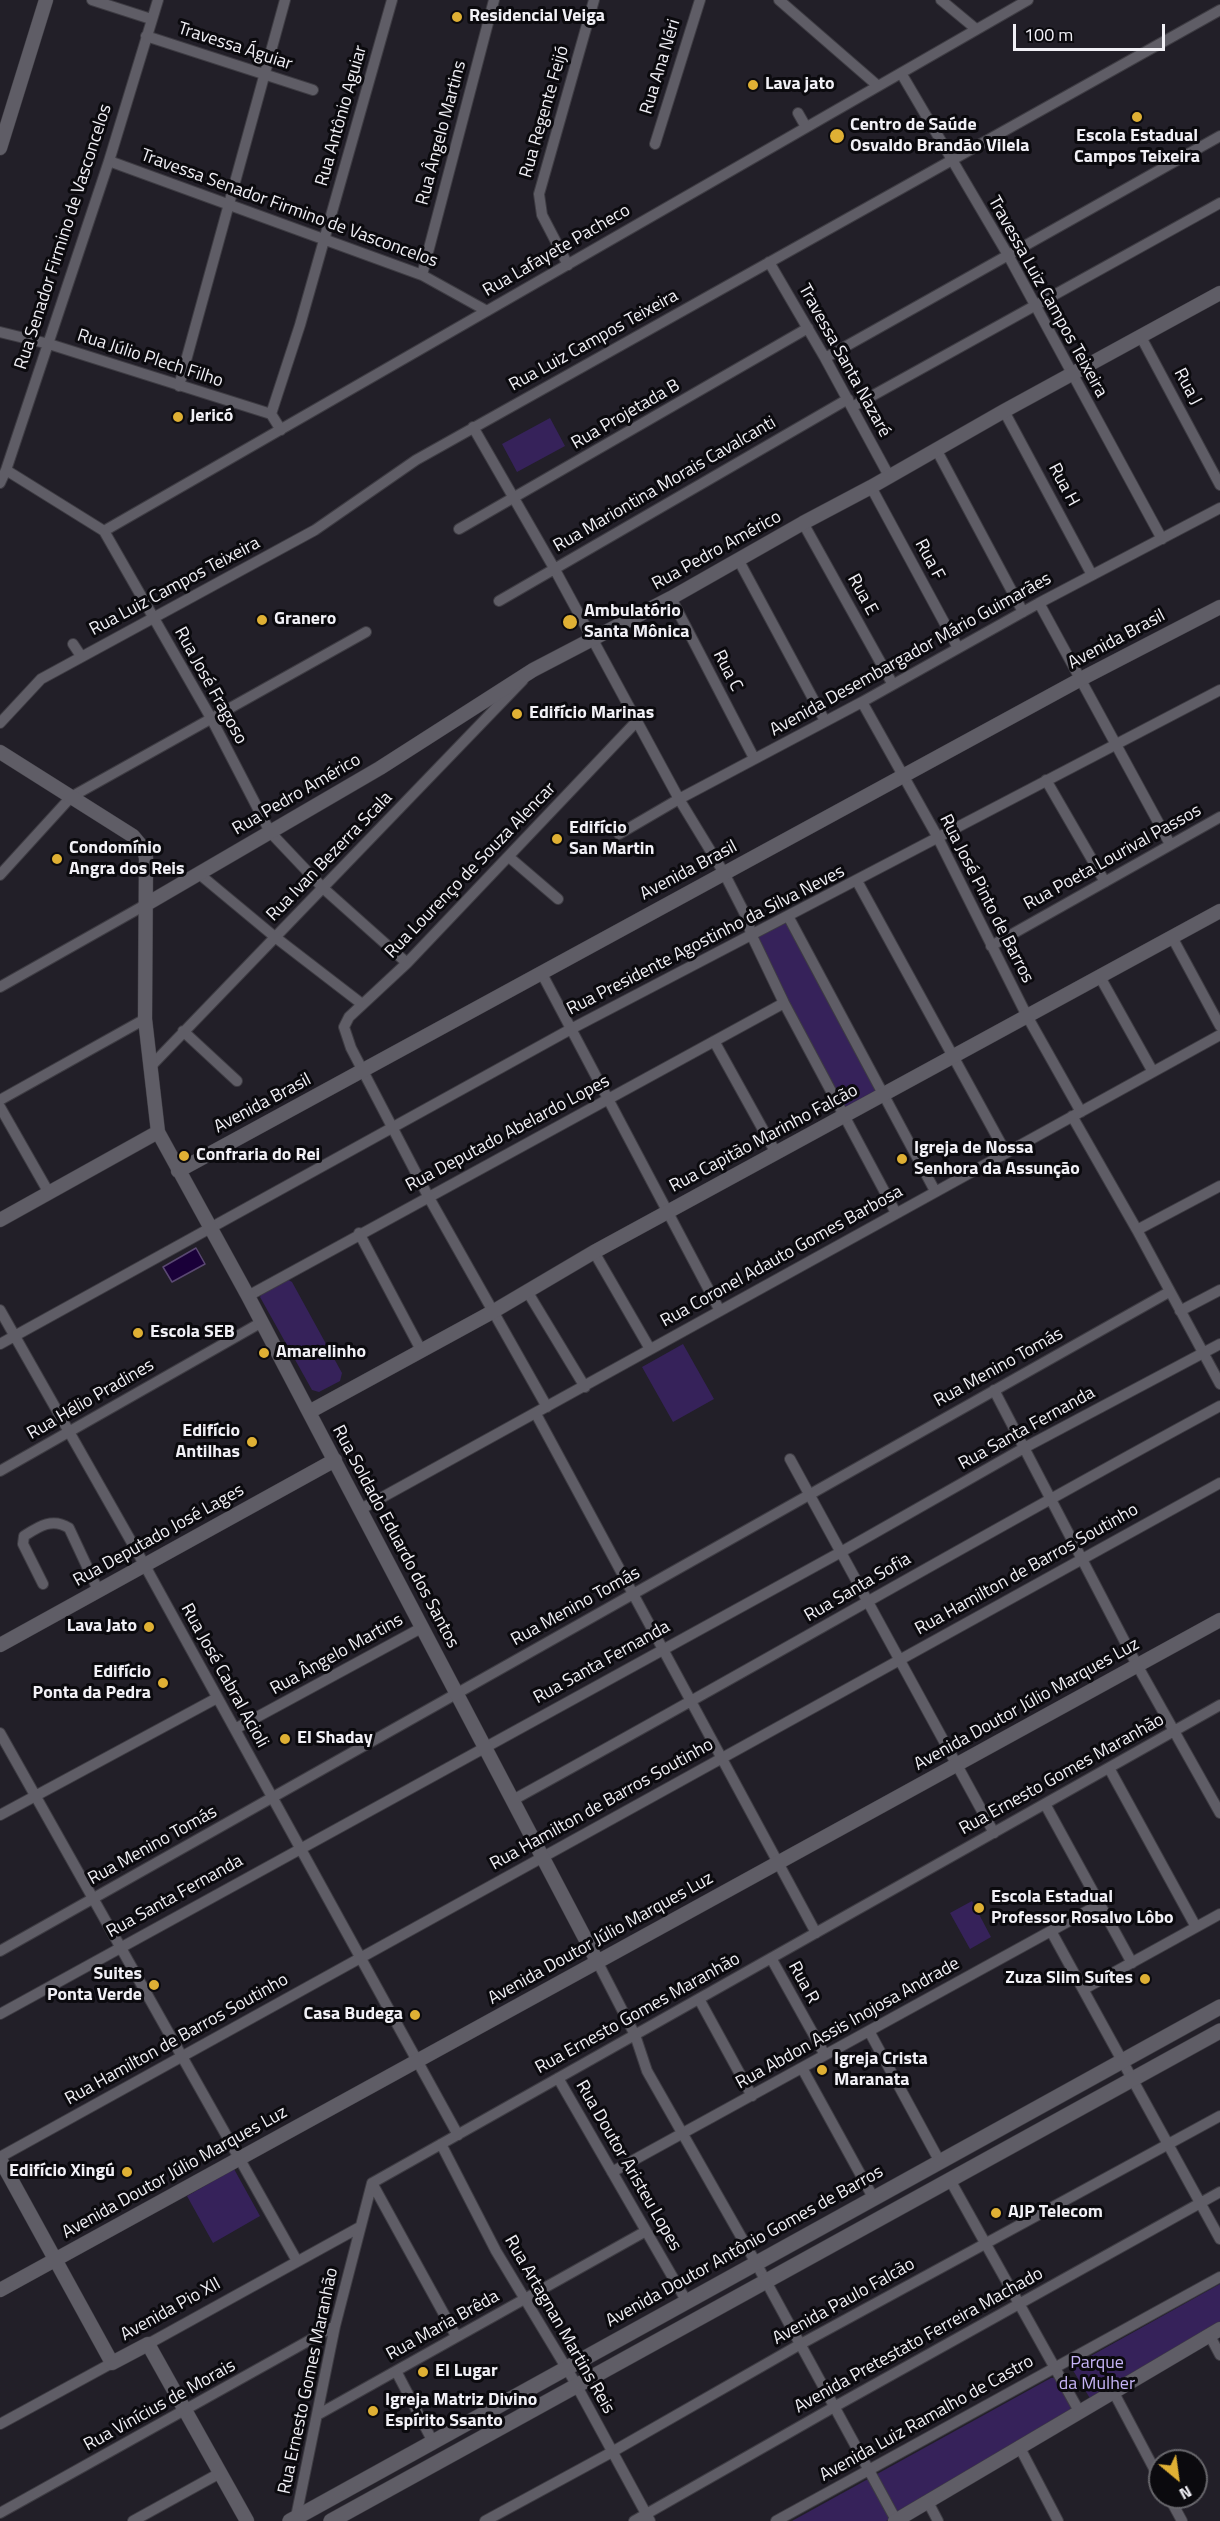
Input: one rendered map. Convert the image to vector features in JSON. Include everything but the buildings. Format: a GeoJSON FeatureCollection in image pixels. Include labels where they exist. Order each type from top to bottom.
{"type":"FeatureCollection","features":[{"type":"Feature","properties":{"kind":"main road","name":"Avenida Doutor Antônio Gomes de Barros"},"geometry":{"type":"LineString","coordinates":[[293,2519],[1220,2007]]}},
{"type":"Feature","properties":{"kind":"main road"},"geometry":{"type":"LineString","coordinates":[[331,2521],[1220,2031]]}},
{"type":"Feature","properties":{"kind":"street"},"geometry":{"type":"LineString","coordinates":[[0,148],[46,0]]}},
{"type":"Feature","properties":{"kind":"street"},"geometry":{"type":"LineString","coordinates":[[92,0],[152,19]]}},
{"type":"Feature","properties":{"kind":"street","name":"Rua Senador Firmino de Vasconcelos"},"geometry":{"type":"LineString","coordinates":[[0,483],[49,344],[109,161],[158,0]]}},
{"type":"Feature","properties":{"kind":"street"},"geometry":{"type":"LineString","coordinates":[[179,386],[285,0]]}},
{"type":"Feature","properties":{"kind":"street","name":"Rua Antônio Aguiar"},"geometry":{"type":"LineString","coordinates":[[271,414],[300,326],[392,0]]}},
{"type":"Feature","properties":{"kind":"street","name":"Rua Ângelo Martins"},"geometry":{"type":"LineString","coordinates":[[422,275],[494,0]]}},
{"type":"Feature","properties":{"kind":"street","name":"Rua Regente Feijó"},"geometry":{"type":"LineString","coordinates":[[567,265],[542,215],[539,194],[594,0]]}},
{"type":"Feature","properties":{"kind":"street","name":"Rua Ana Néri"},"geometry":{"type":"LineString","coordinates":[[655,144],[699,0]]}},
{"type":"Feature","properties":{"kind":"street"},"geometry":{"type":"LineString","coordinates":[[779,0],[878,86]]}},
{"type":"Feature","properties":{"kind":"street"},"geometry":{"type":"LineString","coordinates":[[941,0],[976,29]]}},
{"type":"Feature","properties":{"kind":"street","name":"Rua Lafayete Pacheco"},"geometry":{"type":"LineString","coordinates":[[104,531],[1028,0]]}},
{"type":"Feature","properties":{"kind":"street"},"geometry":{"type":"LineString","coordinates":[[1215,0],[1220,6]]}},
{"type":"Feature","properties":{"kind":"street","name":"Rua Luiz Campos Teixeira"},"geometry":{"type":"LineString","coordinates":[[0,723],[34,684],[81,656],[315,530],[416,460],[1220,10]]}},
{"type":"Feature","properties":{"kind":"street","name":"Travessa Águiar"},"geometry":{"type":"LineString","coordinates":[[146,36],[313,90]]}},
{"type":"Feature","properties":{"kind":"street","name":"Travessa Luiz Campos Teixeira"},"geometry":{"type":"LineString","coordinates":[[902,73],[1008,255],[1071,375],[1162,539]]}},
{"type":"Feature","properties":{"kind":"street"},"geometry":{"type":"LineString","coordinates":[[798,113],[806,127]]}},
{"type":"Feature","properties":{"kind":"street"},"geometry":{"type":"LineString","coordinates":[[825,358],[1220,136]]}},
{"type":"Feature","properties":{"kind":"street","name":"Travessa Senador Firmino de Vasconcelos"},"geometry":{"type":"LineString","coordinates":[[109,161],[323,241],[422,275],[487,311]]}},
{"type":"Feature","properties":{"kind":"street","name":"Rua Mariontina Morais Cavalcanti"},"geometry":{"type":"LineString","coordinates":[[499,601],[850,403],[1035,306],[1220,203]]}},
{"type":"Feature","properties":{"kind":"street","name":"Travessa Santa Nazaré"},"geometry":{"type":"LineString","coordinates":[[769,262],[825,358],[889,476]]}},
{"type":"Feature","properties":{"kind":"street","name":"Rua Pedro Américo"},"geometry":{"type":"LineString","coordinates":[[145,905],[380,768],[533,670],[739,561],[1004,411],[1220,293]]}},
{"type":"Feature","properties":{"kind":"street","name":"Rua Projetada B"},"geometry":{"type":"LineString","coordinates":[[459,529],[808,328]]}},
{"type":"Feature","properties":{"kind":"street","name":"Rua Júlio Plech Filho"},"geometry":{"type":"LineString","coordinates":[[0,332],[49,344],[271,414]]}},
{"type":"Feature","properties":{"kind":"street","name":"Rua J"},"geometry":{"type":"LineString","coordinates":[[1141,337],[1220,485]]}},
{"type":"Feature","properties":{"kind":"street","name":"Rua H"},"geometry":{"type":"LineString","coordinates":[[1004,411],[1092,575]]}},
{"type":"Feature","properties":{"kind":"street"},"geometry":{"type":"LineString","coordinates":[[271,414],[281,429]]}},
{"type":"Feature","properties":{"kind":"street"},"geometry":{"type":"LineString","coordinates":[[473,427],[554,568],[679,799],[724,873],[747,918],[751,934],[784,1003],[896,1213]]}},
{"type":"Feature","properties":{"kind":"street"},"geometry":{"type":"LineString","coordinates":[[936,449],[1023,612]]}},
{"type":"Feature","properties":{"kind":"street","name":"Rua José Fragoso"},"geometry":{"type":"LineString","coordinates":[[6,470],[104,531],[211,718],[270,832],[324,888],[406,963]]}},
{"type":"Feature","properties":{"kind":"street","name":"Rua F"},"geometry":{"type":"LineString","coordinates":[[871,487],[958,648]]}},
{"type":"Feature","properties":{"kind":"street","name":"Avenida Desembargador Mário Guimarães"},"geometry":{"type":"LineString","coordinates":[[620,834],[679,799],[862,702],[892,683],[1039,603],[1220,508]]}},
{"type":"Feature","properties":{"kind":"street","name":"Rua E"},"geometry":{"type":"LineString","coordinates":[[803,523],[892,683]]}},
{"type":"Feature","properties":{"kind":"street"},"geometry":{"type":"LineString","coordinates":[[739,561],[825,721]]}},
{"type":"Feature","properties":{"kind":"street","name":"Rua C"},"geometry":{"type":"LineString","coordinates":[[671,598],[754,758]]}},
{"type":"Feature","properties":{"kind":"street"},"geometry":{"type":"LineString","coordinates":[[1039,603],[1170,844]]}},
{"type":"Feature","properties":{"kind":"street","name":"Avenida Brasil"},"geometry":{"type":"LineString","coordinates":[[178,1171],[1080,680],[1220,607]]}},
{"type":"Feature","properties":{"kind":"street"},"geometry":{"type":"LineString","coordinates":[[0,875],[71,797],[366,632]]}},
{"type":"Feature","properties":{"kind":"street"},"geometry":{"type":"LineString","coordinates":[[73,644],[81,656]]}},
{"type":"Feature","properties":{"kind":"street","name":"Rua Ivan Bezerra Scala"},"geometry":{"type":"LineString","coordinates":[[151,1066],[533,670]]}},
{"type":"Feature","properties":{"kind":"street","name":"Rua Presidente Agostinho da Silva Neves"},"geometry":{"type":"LineString","coordinates":[[0,1344],[571,1029],[1220,690]]}},
{"type":"Feature","properties":{"kind":"street","name":"Rua José Pinto de Barros"},"geometry":{"type":"LineString","coordinates":[[862,702],[937,836],[1076,1114],[1168,1292],[1220,1384]]}},
{"type":"Feature","properties":{"kind":"street","name":"Rua Lourenço de Souza Alencar"},"geometry":{"type":"LineString","coordinates":[[363,1071],[344,1032],[345,1023],[509,857],[636,722]]}},
{"type":"Feature","properties":{"kind":"street"},"geometry":{"type":"LineString","coordinates":[[0,752],[124,830],[137,839],[144,849],[146,858],[146,1019],[158,1132],[0,1220]]}},
{"type":"Feature","properties":{"kind":"street"},"geometry":{"type":"LineString","coordinates":[[1046,780],[1105,882]]}},
{"type":"Feature","properties":{"kind":"street","name":"Rua Poeta Lourival Passos"},"geometry":{"type":"LineString","coordinates":[[991,946],[1220,817]]}},
{"type":"Feature","properties":{"kind":"street"},"geometry":{"type":"LineString","coordinates":[[509,857],[558,899]]}},
{"type":"Feature","properties":{"kind":"street"},"geometry":{"type":"LineString","coordinates":[[198,873],[274,937],[362,1004]]}},
{"type":"Feature","properties":{"kind":"street"},"geometry":{"type":"LineString","coordinates":[[857,881],[1006,1153]]}},
{"type":"Feature","properties":{"kind":"street"},"geometry":{"type":"LineString","coordinates":[[0,987],[145,905]]}},
{"type":"Feature","properties":{"kind":"street","name":"Rua Capitão Marinho Falcão"},"geometry":{"type":"LineString","coordinates":[[309,1412],[494,1311],[594,1252],[1220,911]]}},
{"type":"Feature","properties":{"kind":"street"},"geometry":{"type":"LineString","coordinates":[[788,916],[935,1191]]}},
{"type":"Feature","properties":{"kind":"street"},"geometry":{"type":"LineString","coordinates":[[1172,937],[1220,1026]]}},
{"type":"Feature","properties":{"kind":"street"},"geometry":{"type":"LineString","coordinates":[[541,972],[720,1311]]}},
{"type":"Feature","properties":{"kind":"street"},"geometry":{"type":"LineString","coordinates":[[1100,976],[1153,1072]]}},
{"type":"Feature","properties":{"kind":"street","name":"Rua Deputado Abelardo Lopes"},"geometry":{"type":"LineString","coordinates":[[248,1296],[359,1233],[784,1003]]}},
{"type":"Feature","properties":{"kind":"street"},"geometry":{"type":"LineString","coordinates":[[0,1100],[146,1019]]}},
{"type":"Feature","properties":{"kind":"street"},"geometry":{"type":"LineString","coordinates":[[183,1031],[237,1081]]}},
{"type":"Feature","properties":{"kind":"street","name":"Rua Coronel Adauto Gomes Barbosa"},"geometry":{"type":"LineString","coordinates":[[361,1509],[1220,1035]]}},
{"type":"Feature","properties":{"kind":"street"},"geometry":{"type":"LineString","coordinates":[[714,1041],[776,1153]]}},
{"type":"Feature","properties":{"kind":"street"},"geometry":{"type":"LineString","coordinates":[[363,1071],[428,1196],[548,1407]]}},
{"type":"Feature","properties":{"kind":"street"},"geometry":{"type":"LineString","coordinates":[[0,1107],[49,1193]]}},
{"type":"Feature","properties":{"kind":"street","name":"Rua Soldado Eduardo dos Santos"},"geometry":{"type":"LineString","coordinates":[[158,1132],[262,1322],[597,1961]]}},
{"type":"Feature","properties":{"kind":"street"},"geometry":{"type":"LineString","coordinates":[[1137,1230],[1220,1186]]}},
{"type":"Feature","properties":{"kind":"street"},"geometry":{"type":"LineString","coordinates":[[359,1233],[421,1350]]}},
{"type":"Feature","properties":{"kind":"street"},"geometry":{"type":"LineString","coordinates":[[594,1252],[650,1349]]}},
{"type":"Feature","properties":{"kind":"street"},"geometry":{"type":"LineString","coordinates":[[1180,1311],[1220,1290]]}},
{"type":"Feature","properties":{"kind":"street"},"geometry":{"type":"LineString","coordinates":[[527,1291],[585,1387]]}},
{"type":"Feature","properties":{"kind":"street","name":"Rua Menino Tomás"},"geometry":{"type":"LineString","coordinates":[[0,1951],[1168,1292]]}},
{"type":"Feature","properties":{"kind":"street","name":"Rua José Cabral Acioli"},"geometry":{"type":"LineString","coordinates":[[0,1310],[144,1564],[417,2060]]}},
{"type":"Feature","properties":{"kind":"street","name":"Rua Hélio Pradines"},"geometry":{"type":"LineString","coordinates":[[0,1471],[262,1322]]}},
{"type":"Feature","properties":{"kind":"street","name":"Rua Santa Fernanda"},"geometry":{"type":"LineString","coordinates":[[0,2014],[119,1946],[841,1552],[1024,1448],[1220,1344]]}},
{"type":"Feature","properties":{"kind":"street"},"geometry":{"type":"LineString","coordinates":[[994,1390],[1137,1665],[1174,1731],[1215,1794],[1220,1813]]}},
{"type":"Feature","properties":{"kind":"street"},"geometry":{"type":"LineString","coordinates":[[317,1426],[321,1409],[327,1401]]}},
{"type":"Feature","properties":{"kind":"street","name":"Rua Santa Sofia"},"geometry":{"type":"LineString","coordinates":[[513,1800],[691,1702],[1050,1498],[1220,1406]]}},
{"type":"Feature","properties":{"kind":"street"},"geometry":{"type":"LineString","coordinates":[[309,1412],[325,1449],[324,1462],[317,1470]]}},
{"type":"Feature","properties":{"kind":"street"},"geometry":{"type":"LineString","coordinates":[[536,1414],[816,1933]]}},
{"type":"Feature","properties":{"kind":"street"},"geometry":{"type":"LineString","coordinates":[[790,1459],[994,1833]]}},
{"type":"Feature","properties":{"kind":"street","name":"Rua Deputado José Lages"},"geometry":{"type":"LineString","coordinates":[[0,1645],[335,1460]]}},
{"type":"Feature","properties":{"kind":"street","name":"Rua Hamilton de Barros Soutinho"},"geometry":{"type":"LineString","coordinates":[[0,2158],[1220,1483]]}},
{"type":"Feature","properties":{"kind":"street"},"geometry":{"type":"LineString","coordinates":[[44,1584],[23,1544],[24,1536],[43,1523],[62,1524],[69,1528],[98,1590]]}},
{"type":"Feature","properties":{"kind":"street","name":"Avenida Doutor Júlio Marques Luz"},"geometry":{"type":"LineString","coordinates":[[0,2290],[1220,1620]]}},
{"type":"Feature","properties":{"kind":"street","name":"Rua Ângelo Martins"},"geometry":{"type":"LineString","coordinates":[[235,1730],[423,1627]]}},
{"type":"Feature","properties":{"kind":"street"},"geometry":{"type":"LineString","coordinates":[[0,1815],[217,1698]]}},
{"type":"Feature","properties":{"kind":"street","name":"Rua Ernesto Gomes Maranhão"},"geometry":{"type":"LineString","coordinates":[[293,2519],[319,2414],[335,2326],[372,2183],[1220,1705]]}},
{"type":"Feature","properties":{"kind":"street"},"geometry":{"type":"LineString","coordinates":[[0,1733],[297,2261]]}},
{"type":"Feature","properties":{"kind":"street"},"geometry":{"type":"LineString","coordinates":[[1109,1768],[1196,1927]]}},
{"type":"Feature","properties":{"kind":"street"},"geometry":{"type":"LineString","coordinates":[[1045,1804],[1132,1963]]}},
{"type":"Feature","properties":{"kind":"street","name":"Rua Abdon Assis Inojosa Andrade"},"geometry":{"type":"LineString","coordinates":[[612,2172],[1100,1904]]}},
{"type":"Feature","properties":{"kind":"street"},"geometry":{"type":"LineString","coordinates":[[1084,1989],[1220,1914]]}},
{"type":"Feature","properties":{"kind":"street"},"geometry":{"type":"LineString","coordinates":[[1051,1931],[1220,2239]]}},
{"type":"Feature","properties":{"kind":"street","name":"Rua R"},"geometry":{"type":"LineString","coordinates":[[771,1958],[825,2055]]}},
{"type":"Feature","properties":{"kind":"street"},"geometry":{"type":"LineString","coordinates":[[597,1961],[634,2035],[647,2071],[756,2263],[895,2521],[1215,2332],[1220,2355]]}},
{"type":"Feature","properties":{"kind":"street"},"geometry":{"type":"LineString","coordinates":[[699,1999],[752,2096]]}},
{"type":"Feature","properties":{"kind":"street"},"geometry":{"type":"LineString","coordinates":[[868,2031],[940,2162]]}},
{"type":"Feature","properties":{"kind":"street"},"geometry":{"type":"LineString","coordinates":[[417,2060],[458,2135]]}},
{"type":"Feature","properties":{"kind":"street"},"geometry":{"type":"LineString","coordinates":[[802,2068],[874,2199]]}},
{"type":"Feature","properties":{"kind":"street","name":"Rua Doutor Aristeu Lopes"},"geometry":{"type":"LineString","coordinates":[[558,2078],[687,2302]]}},
{"type":"Feature","properties":{"kind":"street","name":"Avenida Paulo Falcão"},"geometry":{"type":"LineString","coordinates":[[485,2521],[612,2452],[799,2345],[1220,2116]]}},
{"type":"Feature","properties":{"kind":"street","name":"Rua Artagnan Martins Reis"},"geometry":{"type":"LineString","coordinates":[[441,2144],[523,2299],[566,2368],[648,2518]]}},
{"type":"Feature","properties":{"kind":"street"},"geometry":{"type":"LineString","coordinates":[[0,2158],[112,2363]]}},
{"type":"Feature","properties":{"kind":"street"},"geometry":{"type":"LineString","coordinates":[[950,2180],[1079,2411]]}},
{"type":"Feature","properties":{"kind":"street"},"geometry":{"type":"LineString","coordinates":[[372,2183],[456,2336]]}},
{"type":"Feature","properties":{"kind":"street","name":"Avenida Pretestato Ferreira Machado"},"geometry":{"type":"LineString","coordinates":[[634,2521],[648,2518],[834,2407],[1220,2192]]}},
{"type":"Feature","properties":{"kind":"street","name":"Avenida Pio XII"},"geometry":{"type":"LineString","coordinates":[[0,2424],[360,2227]]}},
{"type":"Feature","properties":{"kind":"street","name":"Rua Maria Brêda"},"geometry":{"type":"LineString","coordinates":[[319,2414],[646,2231]]}},
{"type":"Feature","properties":{"kind":"street","name":"Avenida Luiz Ramalho de Castro"},"geometry":{"type":"LineString","coordinates":[[776,2521],[1220,2277]]}},
{"type":"Feature","properties":{"kind":"street","name":"Rua Vinícius de Morais"},"geometry":{"type":"LineString","coordinates":[[0,2513],[335,2326]]}},
{"type":"Feature","properties":{"kind":"street"},"geometry":{"type":"LineString","coordinates":[[148,2344],[247,2521]]}},
{"type":"Feature","properties":{"kind":"street"},"geometry":{"type":"LineString","coordinates":[[396,2371],[433,2442]]}},
{"type":"Feature","properties":{"kind":"street"},"geometry":{"type":"LineString","coordinates":[[1113,2391],[1148,2457]]}},
{"type":"Feature","properties":{"kind":"street"},"geometry":{"type":"LineString","coordinates":[[1019,2446],[1058,2521]]}},
{"type":"Feature","properties":{"kind":"street"},"geometry":{"type":"LineString","coordinates":[[133,2521],[220,2473]]}},
{"type":"Feature","properties":{"kind":"street"},"geometry":{"type":"LineString","coordinates":[[928,2502],[938,2521]]}},
{"type":"Feature","properties":{"kind":"green space"},"geometry":{"type":"Polygon","coordinates":[[[550,418],[565,446],[517,472],[502,444],[550,418]]]}},
{"type":"Feature","properties":{"kind":"green space"},"geometry":{"type":"Polygon","coordinates":[[[788,916],[885,1094],[845,1117],[751,934],[788,916]]]}},
{"type":"Feature","properties":{"kind":"green space"},"geometry":{"type":"Polygon","coordinates":[[[285,1278],[292,1282],[342,1373],[340,1381],[319,1392],[312,1390],[260,1297],[264,1290],[285,1278]]]}},
{"type":"Feature","properties":{"kind":"green space"},"geometry":{"type":"Polygon","coordinates":[[[683,1344],[714,1399],[673,1422],[642,1367],[683,1344]]]}},
{"type":"Feature","properties":{"kind":"green space"},"geometry":{"type":"Polygon","coordinates":[[[972,1901],[991,1937],[970,1949],[950,1913],[972,1901]]]}},
{"type":"Feature","properties":{"kind":"green space"},"geometry":{"type":"Polygon","coordinates":[[[234,2169],[260,2216],[213,2243],[187,2196],[234,2169]]]}},
{"type":"Feature","properties":{"kind":"green space","name":"Parque da Mulher"},"geometry":{"type":"Polygon","coordinates":[[[1220,2284],[1220,2324],[1091,2400],[1071,2367],[1220,2284]]]}},
{"type":"Feature","properties":{"kind":"green space"},"geometry":{"type":"Polygon","coordinates":[[[1051,2378],[1058,2378],[1076,2409],[886,2521],[792,2521],[1051,2378]]]}},
{"type":"Feature","properties":{"kind":"shaded area"},"geometry":{"type":"Polygon","coordinates":[[[196,1248],[205,1264],[172,1282],[163,1267],[196,1248]]]}},
{"type":"Feature","properties":{"kind":"place","name":"Residencial Veiga"},"geometry":{"type":"Point","coordinates":[457,17]}},
{"type":"Feature","properties":{"kind":"place","name":"Lava jato"},"geometry":{"type":"Point","coordinates":[753,85]}},
{"type":"Feature","properties":{"kind":"place","name":"Escola Estadual Campos Teixeira"},"geometry":{"type":"Point","coordinates":[1137,117]}},
{"type":"Feature","properties":{"kind":"place","name":"Centro de Saúde Osvaldo Brandão Vilela"},"geometry":{"type":"Point","coordinates":[837,136]}},
{"type":"Feature","properties":{"kind":"place","name":"Jericó"},"geometry":{"type":"Point","coordinates":[178,417]}},
{"type":"Feature","properties":{"kind":"place","name":"Granero"},"geometry":{"type":"Point","coordinates":[262,620]}},
{"type":"Feature","properties":{"kind":"place","name":"Ambulatório Santa Mônica"},"geometry":{"type":"Point","coordinates":[570,622]}},
{"type":"Feature","properties":{"kind":"place","name":"Edifício Marinas"},"geometry":{"type":"Point","coordinates":[517,714]}},
{"type":"Feature","properties":{"kind":"place","name":"Edifício San Martin"},"geometry":{"type":"Point","coordinates":[557,839]}},
{"type":"Feature","properties":{"kind":"place","name":"Condomínio Angra dos Reis"},"geometry":{"type":"Point","coordinates":[57,859]}},
{"type":"Feature","properties":{"kind":"place","name":"Confraria do Rei"},"geometry":{"type":"Point","coordinates":[184,1156]}},
{"type":"Feature","properties":{"kind":"place","name":"Igreja de Nossa Senhora da Assunção"},"geometry":{"type":"Point","coordinates":[902,1159]}},
{"type":"Feature","properties":{"kind":"place","name":"Escola SEB"},"geometry":{"type":"Point","coordinates":[138,1333]}},
{"type":"Feature","properties":{"kind":"place","name":"Amarelinho"},"geometry":{"type":"Point","coordinates":[264,1353]}},
{"type":"Feature","properties":{"kind":"place","name":"Edifício Antilhas"},"geometry":{"type":"Point","coordinates":[252,1442]}},
{"type":"Feature","properties":{"kind":"place","name":"Lava Jato"},"geometry":{"type":"Point","coordinates":[149,1627]}},
{"type":"Feature","properties":{"kind":"place","name":"Edifício Ponta da Pedra"},"geometry":{"type":"Point","coordinates":[163,1683]}},
{"type":"Feature","properties":{"kind":"place","name":"El Shaday"},"geometry":{"type":"Point","coordinates":[285,1739]}},
{"type":"Feature","properties":{"kind":"place","name":"Escola Estadual Professor Rosalvo Lôbo"},"geometry":{"type":"Point","coordinates":[979,1908]}},
{"type":"Feature","properties":{"kind":"place","name":"Zuza Slim Suítes"},"geometry":{"type":"Point","coordinates":[1145,1979]}},
{"type":"Feature","properties":{"kind":"place","name":"Suites Ponta Verde"},"geometry":{"type":"Point","coordinates":[154,1985]}},
{"type":"Feature","properties":{"kind":"place","name":"Casa Budega"},"geometry":{"type":"Point","coordinates":[415,2015]}},
{"type":"Feature","properties":{"kind":"place","name":"Igreja Crista Maranata"},"geometry":{"type":"Point","coordinates":[822,2070]}},
{"type":"Feature","properties":{"kind":"place","name":"Edifício Xingú"},"geometry":{"type":"Point","coordinates":[127,2172]}},
{"type":"Feature","properties":{"kind":"place","name":"AJP Telecom"},"geometry":{"type":"Point","coordinates":[996,2213]}},
{"type":"Feature","properties":{"kind":"place","name":"El Lugar"},"geometry":{"type":"Point","coordinates":[423,2372]}},
{"type":"Feature","properties":{"kind":"place","name":"Igreja Matriz Divino Espírito Ssanto"},"geometry":{"type":"Point","coordinates":[373,2411]}}]}
